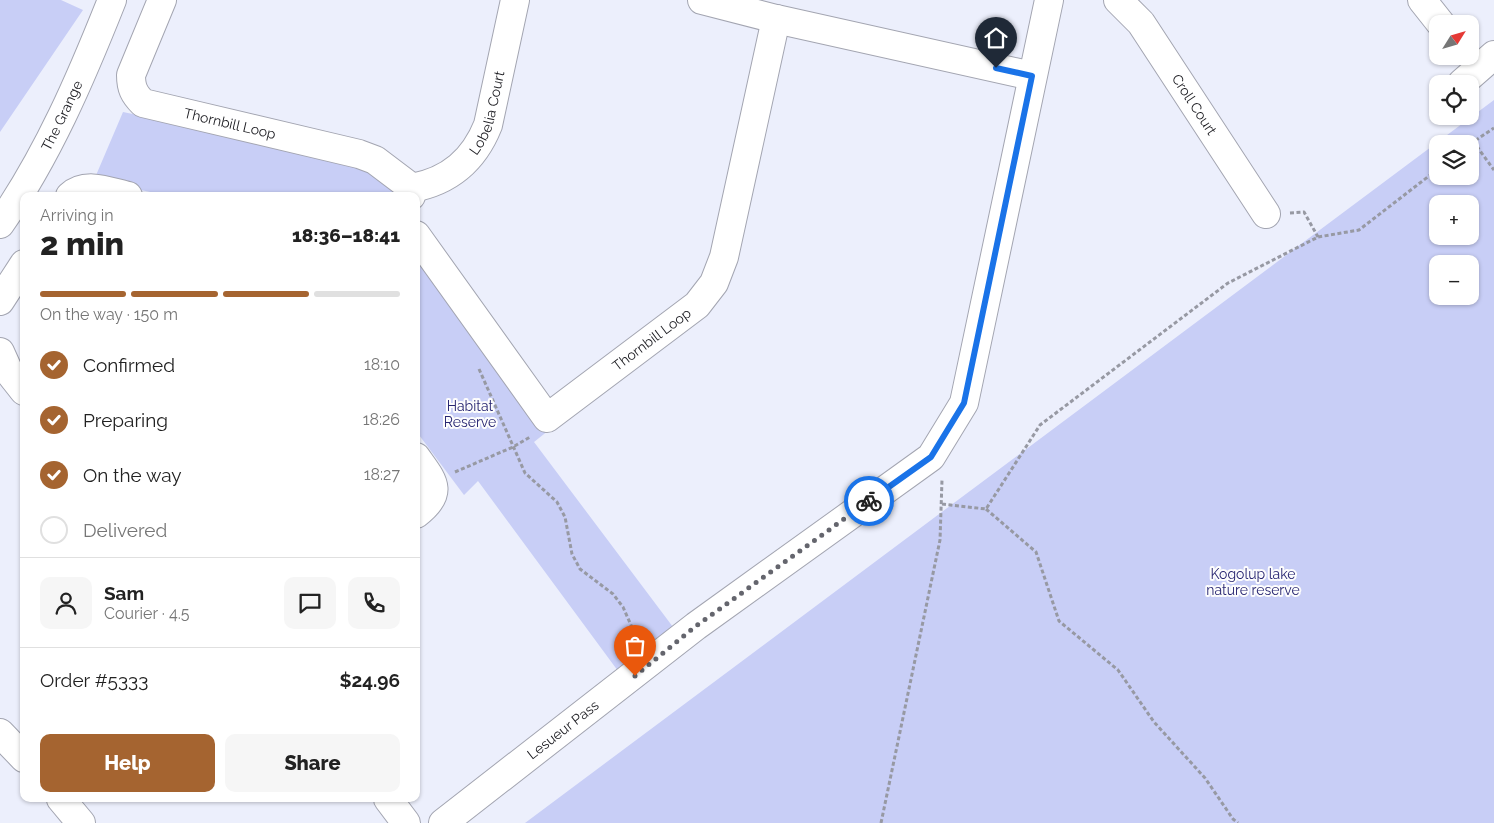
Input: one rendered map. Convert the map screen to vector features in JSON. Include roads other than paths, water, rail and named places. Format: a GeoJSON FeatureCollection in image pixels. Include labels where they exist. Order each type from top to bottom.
{"type":"FeatureCollection","features":[{"type":"Feature","properties":{"kind":"street","name":"The Grange"},"geometry":{"type":"LineString","coordinates":[[20,192],[37,166],[82,75],[112,0]]}},
{"type":"Feature","properties":{"kind":"street","name":"Thornbill Loop"},"geometry":{"type":"LineString","coordinates":[[162,0],[131,75],[131,86],[135,96],[143,103],[359,154],[375,160],[412,192]]}},
{"type":"Feature","properties":{"kind":"street","name":"Lobelia Court"},"geometry":{"type":"LineString","coordinates":[[412,192],[430,185],[468,160],[480,144],[488,125],[515,0]]}},
{"type":"Feature","properties":{"kind":"street"},"geometry":{"type":"LineString","coordinates":[[702,0],[776,19],[1032,76]]}},
{"type":"Feature","properties":{"kind":"street","name":"Lesueur Pass"},"geometry":{"type":"LineString","coordinates":[[443,823],[696,626],[931,457],[964,403],[1049,0]]}},
{"type":"Feature","properties":{"kind":"street","name":"Croll Court"},"geometry":{"type":"LineString","coordinates":[[1118,0],[1141,24],[1266,214]]}},
{"type":"Feature","properties":{"kind":"street"},"geometry":{"type":"LineString","coordinates":[[1422,0],[1434,15]]}},
{"type":"Feature","properties":{"kind":"street","name":"Thornbill Loop"},"geometry":{"type":"LineString","coordinates":[[420,241],[547,418],[697,305],[714,283],[724,257],[776,19]]}},
{"type":"Feature","properties":{"kind":"street"},"geometry":{"type":"LineString","coordinates":[[77,192],[89,188],[108,192]]}},
{"type":"Feature","properties":{"kind":"street","name":"The Grange"},"geometry":{"type":"LineString","coordinates":[[0,224],[20,193]]}},
{"type":"Feature","properties":{"kind":"street"},"geometry":{"type":"LineString","coordinates":[[0,301],[20,270]]}},
{"type":"Feature","properties":{"kind":"street"},"geometry":{"type":"LineString","coordinates":[[0,352],[9,372],[20,386]]}},
{"type":"Feature","properties":{"kind":"street"},"geometry":{"type":"LineString","coordinates":[[420,463],[434,482],[432,496],[420,510]]}},
{"type":"Feature","properties":{"kind":"street"},"geometry":{"type":"LineString","coordinates":[[0,733],[20,754]]}},
{"type":"Feature","properties":{"kind":"street"},"geometry":{"type":"LineString","coordinates":[[64,802],[82,823]]}},
{"type":"Feature","properties":{"kind":"street"},"geometry":{"type":"LineString","coordinates":[[390,802],[406,823]]}},
{"type":"Feature","properties":{"kind":"park label","name":"Habitat Reserve"},"geometry":{"type":"Point","coordinates":[470,414]}},
{"type":"Feature","properties":{"kind":"park label","name":"Kogolup lake nature reserve"},"geometry":{"type":"Point","coordinates":[1253,582]}}]}
